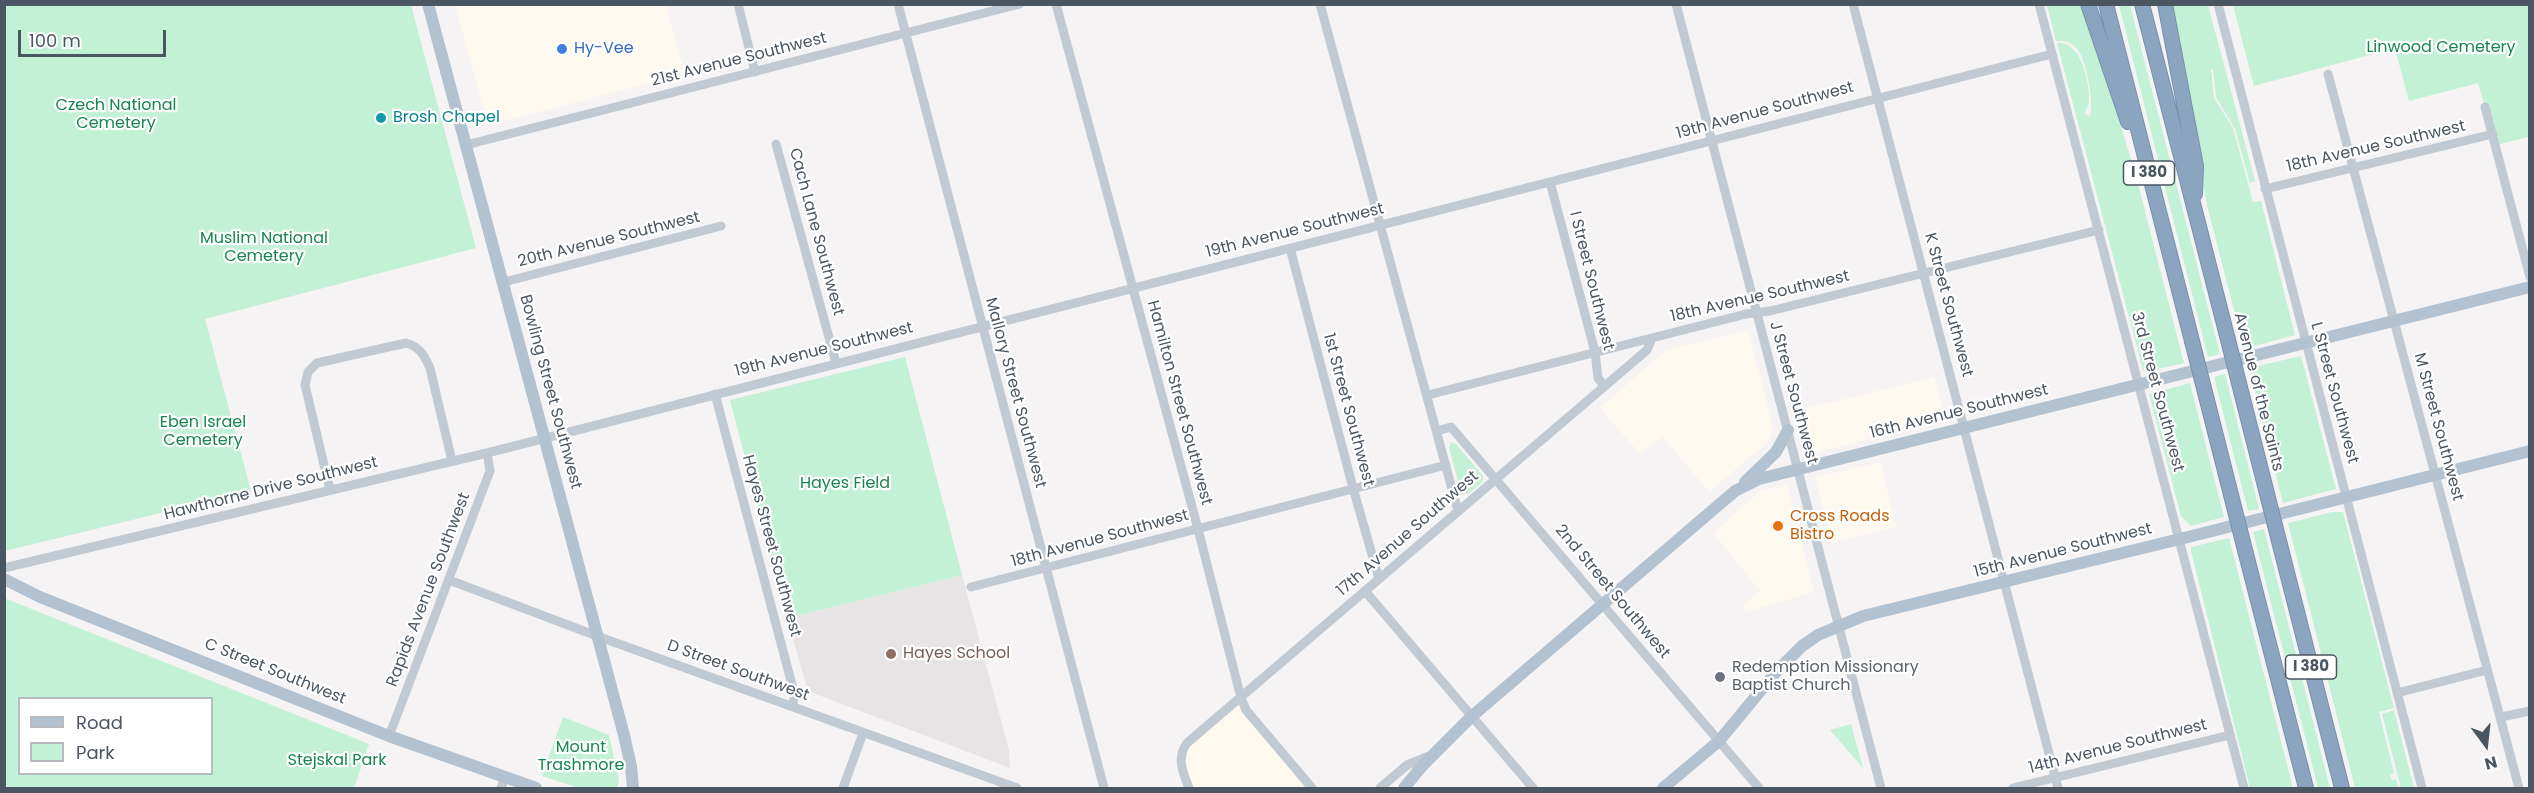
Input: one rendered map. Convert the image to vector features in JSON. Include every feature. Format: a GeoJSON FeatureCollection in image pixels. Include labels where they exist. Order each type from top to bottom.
{"type":"FeatureCollection","features":[{"type":"Feature","properties":{"kind":"highway"},"geometry":{"type":"LineString","coordinates":[[2088,4],[2161,221]]}},
{"type":"Feature","properties":{"kind":"highway","name":"I 380"},"geometry":{"type":"LineString","coordinates":[[2106,4],[2306,789]]}},
{"type":"Feature","properties":{"kind":"highway","name":"Avenue of the Saints"},"geometry":{"type":"LineString","coordinates":[[2142,4],[2342,789]]}},
{"type":"Feature","properties":{"kind":"highway"},"geometry":{"type":"LineString","coordinates":[[2165,4],[2196,166],[2195,211]]}},
{"type":"Feature","properties":{"kind":"main road","name":"Bowling Street Southwest"},"geometry":{"type":"LineString","coordinates":[[428,4],[630,759],[633,789]]}},
{"type":"Feature","properties":{"kind":"main road","name":"16th Avenue Southwest"},"geometry":{"type":"LineString","coordinates":[[1404,789],[1434,753],[1472,717],[1735,491],[1759,479],[2529,287]]}},
{"type":"Feature","properties":{"kind":"main road"},"geometry":{"type":"LineString","coordinates":[[1735,491],[1776,452],[1788,430]]}},
{"type":"Feature","properties":{"kind":"main road","name":"15th Avenue Southwest"},"geometry":{"type":"LineString","coordinates":[[1663,789],[1719,741],[1776,672],[1802,646],[1839,625],[1863,616],[2529,451]]}},
{"type":"Feature","properties":{"kind":"main road","name":"C Street Southwest"},"geometry":{"type":"LineString","coordinates":[[4,579],[40,597],[503,783],[536,789]]}},
{"type":"Feature","properties":{"kind":"street"},"geometry":{"type":"LineString","coordinates":[[738,4],[755,72]]}},
{"type":"Feature","properties":{"kind":"street","name":"Mallory Street Southwest"},"geometry":{"type":"LineString","coordinates":[[898,4],[1104,789]]}},
{"type":"Feature","properties":{"kind":"street","name":"21st Avenue Southwest"},"geometry":{"type":"LineString","coordinates":[[466,145],[1020,4]]}},
{"type":"Feature","properties":{"kind":"street","name":"Hamilton Street Southwest"},"geometry":{"type":"LineString","coordinates":[[1056,4],[1198,529],[1241,698],[1246,710],[1312,789]]}},
{"type":"Feature","properties":{"kind":"street"},"geometry":{"type":"LineString","coordinates":[[1320,4],[1458,511]]}},
{"type":"Feature","properties":{"kind":"street","name":"J Street Southwest"},"geometry":{"type":"LineString","coordinates":[[1676,4],[1881,789]]}},
{"type":"Feature","properties":{"kind":"street","name":"K Street Southwest"},"geometry":{"type":"LineString","coordinates":[[1853,4],[2058,789]]}},
{"type":"Feature","properties":{"kind":"street","name":"3rd Street Southwest"},"geometry":{"type":"LineString","coordinates":[[2039,4],[2244,789]]}},
{"type":"Feature","properties":{"kind":"street","name":"L Street Southwest"},"geometry":{"type":"LineString","coordinates":[[2218,4],[2422,789]]}},
{"type":"Feature","properties":{"kind":"street","name":"19th Avenue Southwest"},"geometry":{"type":"LineString","coordinates":[[544,436],[2052,54]]}},
{"type":"Feature","properties":{"kind":"street","name":"M Street Southwest"},"geometry":{"type":"LineString","coordinates":[[2328,74],[2519,789]]}},
{"type":"Feature","properties":{"kind":"street"},"geometry":{"type":"LineString","coordinates":[[2485,108],[2529,277]]}},
{"type":"Feature","properties":{"kind":"street","name":"18th Avenue Southwest"},"geometry":{"type":"LineString","coordinates":[[2265,189],[2493,134]]}},
{"type":"Feature","properties":{"kind":"street","name":"Cach Lane Southwest"},"geometry":{"type":"LineString","coordinates":[[776,144],[836,363]]}},
{"type":"Feature","properties":{"kind":"street","name":"I Street Southwest"},"geometry":{"type":"LineString","coordinates":[[1550,182],[1595,352],[1598,378],[1604,386]]}},
{"type":"Feature","properties":{"kind":"street","name":"20th Avenue Southwest"},"geometry":{"type":"LineString","coordinates":[[504,282],[721,226]]}},
{"type":"Feature","properties":{"kind":"street","name":"18th Avenue Southwest"},"geometry":{"type":"LineString","coordinates":[[1428,395],[1757,312],[1770,311],[2099,230]]}},
{"type":"Feature","properties":{"kind":"street","name":"1st Street Southwest"},"geometry":{"type":"LineString","coordinates":[[1290,248],[1379,579]]}},
{"type":"Feature","properties":{"kind":"street","name":"17th Avenue Southwest"},"geometry":{"type":"LineString","coordinates":[[1189,789],[1180,761],[1181,752],[1186,743],[1647,350],[1652,338]]}},
{"type":"Feature","properties":{"kind":"street"},"geometry":{"type":"LineString","coordinates":[[330,490],[304,385],[308,372],[317,363],[406,343],[416,346],[424,355],[430,368],[452,461]]}},
{"type":"Feature","properties":{"kind":"street","name":"Hayes Street Southwest"},"geometry":{"type":"LineString","coordinates":[[716,394],[795,696],[792,706]]}},
{"type":"Feature","properties":{"kind":"street","name":"2nd Street Southwest"},"geometry":{"type":"LineString","coordinates":[[1437,431],[1450,427],[1760,789]]}},
{"type":"Feature","properties":{"kind":"street","name":"Hawthorne Drive Southwest"},"geometry":{"type":"LineString","coordinates":[[4,568],[487,453],[544,436]]}},
{"type":"Feature","properties":{"kind":"street","name":"Rapids Avenue Southwest"},"geometry":{"type":"LineString","coordinates":[[389,736],[490,471],[487,453]]}},
{"type":"Feature","properties":{"kind":"street","name":"18th Avenue Southwest"},"geometry":{"type":"LineString","coordinates":[[971,587],[1045,570],[1446,465]]}},
{"type":"Feature","properties":{"kind":"street","name":"D Street Southwest"},"geometry":{"type":"LineString","coordinates":[[449,580],[1017,789]]}},
{"type":"Feature","properties":{"kind":"street"},"geometry":{"type":"LineString","coordinates":[[1365,591],[1533,789]]}},
{"type":"Feature","properties":{"kind":"street"},"geometry":{"type":"LineString","coordinates":[[2397,693],[2487,670]]}},
{"type":"Feature","properties":{"kind":"street"},"geometry":{"type":"LineString","coordinates":[[2501,717],[2529,711]]}},
{"type":"Feature","properties":{"kind":"street"},"geometry":{"type":"LineString","coordinates":[[843,789],[863,733]]}},
{"type":"Feature","properties":{"kind":"street","name":"14th Avenue Southwest"},"geometry":{"type":"LineString","coordinates":[[2013,789],[2230,735]]}},
{"type":"Feature","properties":{"kind":"street"},"geometry":{"type":"LineString","coordinates":[[1380,789],[1407,765],[1434,753]]}},
{"type":"Feature","properties":{"kind":"shaded area"},"geometry":{"type":"Polygon","coordinates":[[[455,5],[666,5],[685,74],[488,125],[455,5]]]}},
{"type":"Feature","properties":{"kind":"shaded area"},"geometry":{"type":"Polygon","coordinates":[[[1748,330],[1773,428],[1768,442],[1709,492],[1663,437],[1640,454],[1600,408],[1666,350],[1748,330]]]}},
{"type":"Feature","properties":{"kind":"shaded area"},"geometry":{"type":"Polygon","coordinates":[[[1934,377],[1946,420],[1810,454],[1799,410],[1934,377]]]}},
{"type":"Feature","properties":{"kind":"shaded area"},"geometry":{"type":"Polygon","coordinates":[[[1881,462],[1896,527],[1832,543],[1815,477],[1881,462]]]}},
{"type":"Feature","properties":{"kind":"shaded area"},"geometry":{"type":"Polygon","coordinates":[[[1787,484],[1814,592],[1747,612],[1742,606],[1760,591],[1713,533],[1760,491],[1787,484]]]}},
{"type":"Feature","properties":{"kind":"shaded area","name":"Hayes School"},"geometry":{"type":"Polygon","coordinates":[[[962,575],[1009,750],[1010,768],[808,691],[787,618],[962,575]]]}},
{"type":"Feature","properties":{"kind":"shaded area"},"geometry":{"type":"Polygon","coordinates":[[[1239,701],[1312,788],[1189,788],[1181,752],[1239,701]]]}},
{"type":"Feature","properties":{"kind":"green space","name":"Czech National Cemetery"},"geometry":{"type":"Polygon","coordinates":[[[4,5],[411,5],[476,248],[205,319],[251,491],[5,551],[4,5]]]}},
{"type":"Feature","properties":{"kind":"green space"},"geometry":{"type":"Polygon","coordinates":[[[2047,5],[2085,5],[2137,180],[2184,363],[2145,372],[2143,370],[2057,43],[2072,48],[2078,55],[2088,84],[2089,104],[2084,114],[2090,116],[2091,102],[2087,73],[2076,48],[2068,42],[2056,41],[2047,5]]]}},
{"type":"Feature","properties":{"kind":"green space"},"geometry":{"type":"Polygon","coordinates":[[[2119,5],[2130,5],[2220,354],[2208,357],[2119,5]]]}},
{"type":"Feature","properties":{"kind":"green space"},"geometry":{"type":"Polygon","coordinates":[[[2170,5],[2208,5],[2255,181],[2250,183],[2235,129],[2216,97],[2213,69],[2211,70],[2214,98],[2233,128],[2253,202],[2261,201],[2295,335],[2244,349],[2207,205],[2170,5]]]}},
{"type":"Feature","properties":{"kind":"green space","name":"Linwood Cemetery"},"geometry":{"type":"Polygon","coordinates":[[[2233,5],[2529,5],[2529,137],[2496,145],[2478,83],[2409,101],[2395,48],[2254,86],[2233,5]]]}},
{"type":"Feature","properties":{"kind":"green space"},"geometry":{"type":"Polygon","coordinates":[[[2301,356],[2336,489],[2283,503],[2249,368],[2301,356]]]}},
{"type":"Feature","properties":{"kind":"green space","name":"Hayes Field"},"geometry":{"type":"Polygon","coordinates":[[[905,357],[962,575],[787,618],[730,400],[905,357]]]}},
{"type":"Feature","properties":{"kind":"green space"},"geometry":{"type":"Polygon","coordinates":[[[2225,374],[2259,509],[2248,511],[2214,377],[2225,374]]]}},
{"type":"Feature","properties":{"kind":"green space"},"geometry":{"type":"Polygon","coordinates":[[[2190,383],[2224,517],[2191,526],[2181,516],[2149,394],[2190,383]]]}},
{"type":"Feature","properties":{"kind":"green space"},"geometry":{"type":"Polygon","coordinates":[[[1451,442],[1456,444],[1483,476],[1482,482],[1468,494],[1461,492],[1449,447],[1451,442]]]}},
{"type":"Feature","properties":{"kind":"green space"},"geometry":{"type":"Polygon","coordinates":[[[2332,512],[2343,512],[2394,708],[2379,712],[2394,773],[2390,775],[2392,780],[2396,779],[2398,788],[2355,788],[2288,523],[2332,512]]]}},
{"type":"Feature","properties":{"kind":"green space"},"geometry":{"type":"Polygon","coordinates":[[[2264,529],[2330,788],[2318,788],[2253,532],[2264,529]]]}},
{"type":"Feature","properties":{"kind":"green space"},"geometry":{"type":"Polygon","coordinates":[[[2229,538],[2293,788],[2250,788],[2191,551],[2191,547],[2229,538]]]}},
{"type":"Feature","properties":{"kind":"green space","name":"Stejskal Park"},"geometry":{"type":"Polygon","coordinates":[[[4,598],[369,744],[354,788],[5,788],[4,598]]]}},
{"type":"Feature","properties":{"kind":"green space"},"geometry":{"type":"Polygon","coordinates":[[[2394,710],[2414,788],[2401,788],[2382,714],[2394,710]]]}},
{"type":"Feature","properties":{"kind":"green space","name":"Mount Trashmore"},"geometry":{"type":"Polygon","coordinates":[[[563,717],[609,735],[619,780],[617,788],[579,788],[542,776],[563,717]]]}},
{"type":"Feature","properties":{"kind":"green space"},"geometry":{"type":"Polygon","coordinates":[[[1851,724],[1863,768],[1830,730],[1851,724]]]}},
{"type":"Feature","properties":{"kind":"place","name":"Hy-Vee"},"geometry":{"type":"Point","coordinates":[562,49]}},
{"type":"Feature","properties":{"kind":"place","name":"Brosh Chapel"},"geometry":{"type":"Point","coordinates":[381,118]}},
{"type":"Feature","properties":{"kind":"place","name":"Cross Roads Bistro"},"geometry":{"type":"Point","coordinates":[1778,526]}},
{"type":"Feature","properties":{"kind":"place","name":"Hayes School"},"geometry":{"type":"Point","coordinates":[891,654]}},
{"type":"Feature","properties":{"kind":"place","name":"Redemption Missionary Baptist Church"},"geometry":{"type":"Point","coordinates":[1720,677]}},
{"type":"Feature","properties":{"kind":"park label","name":"Muslim National Cemetery"},"geometry":{"type":"Point","coordinates":[264,248]}},
{"type":"Feature","properties":{"kind":"park label","name":"Eben Israel Cemetery"},"geometry":{"type":"Point","coordinates":[203,432]}}]}
